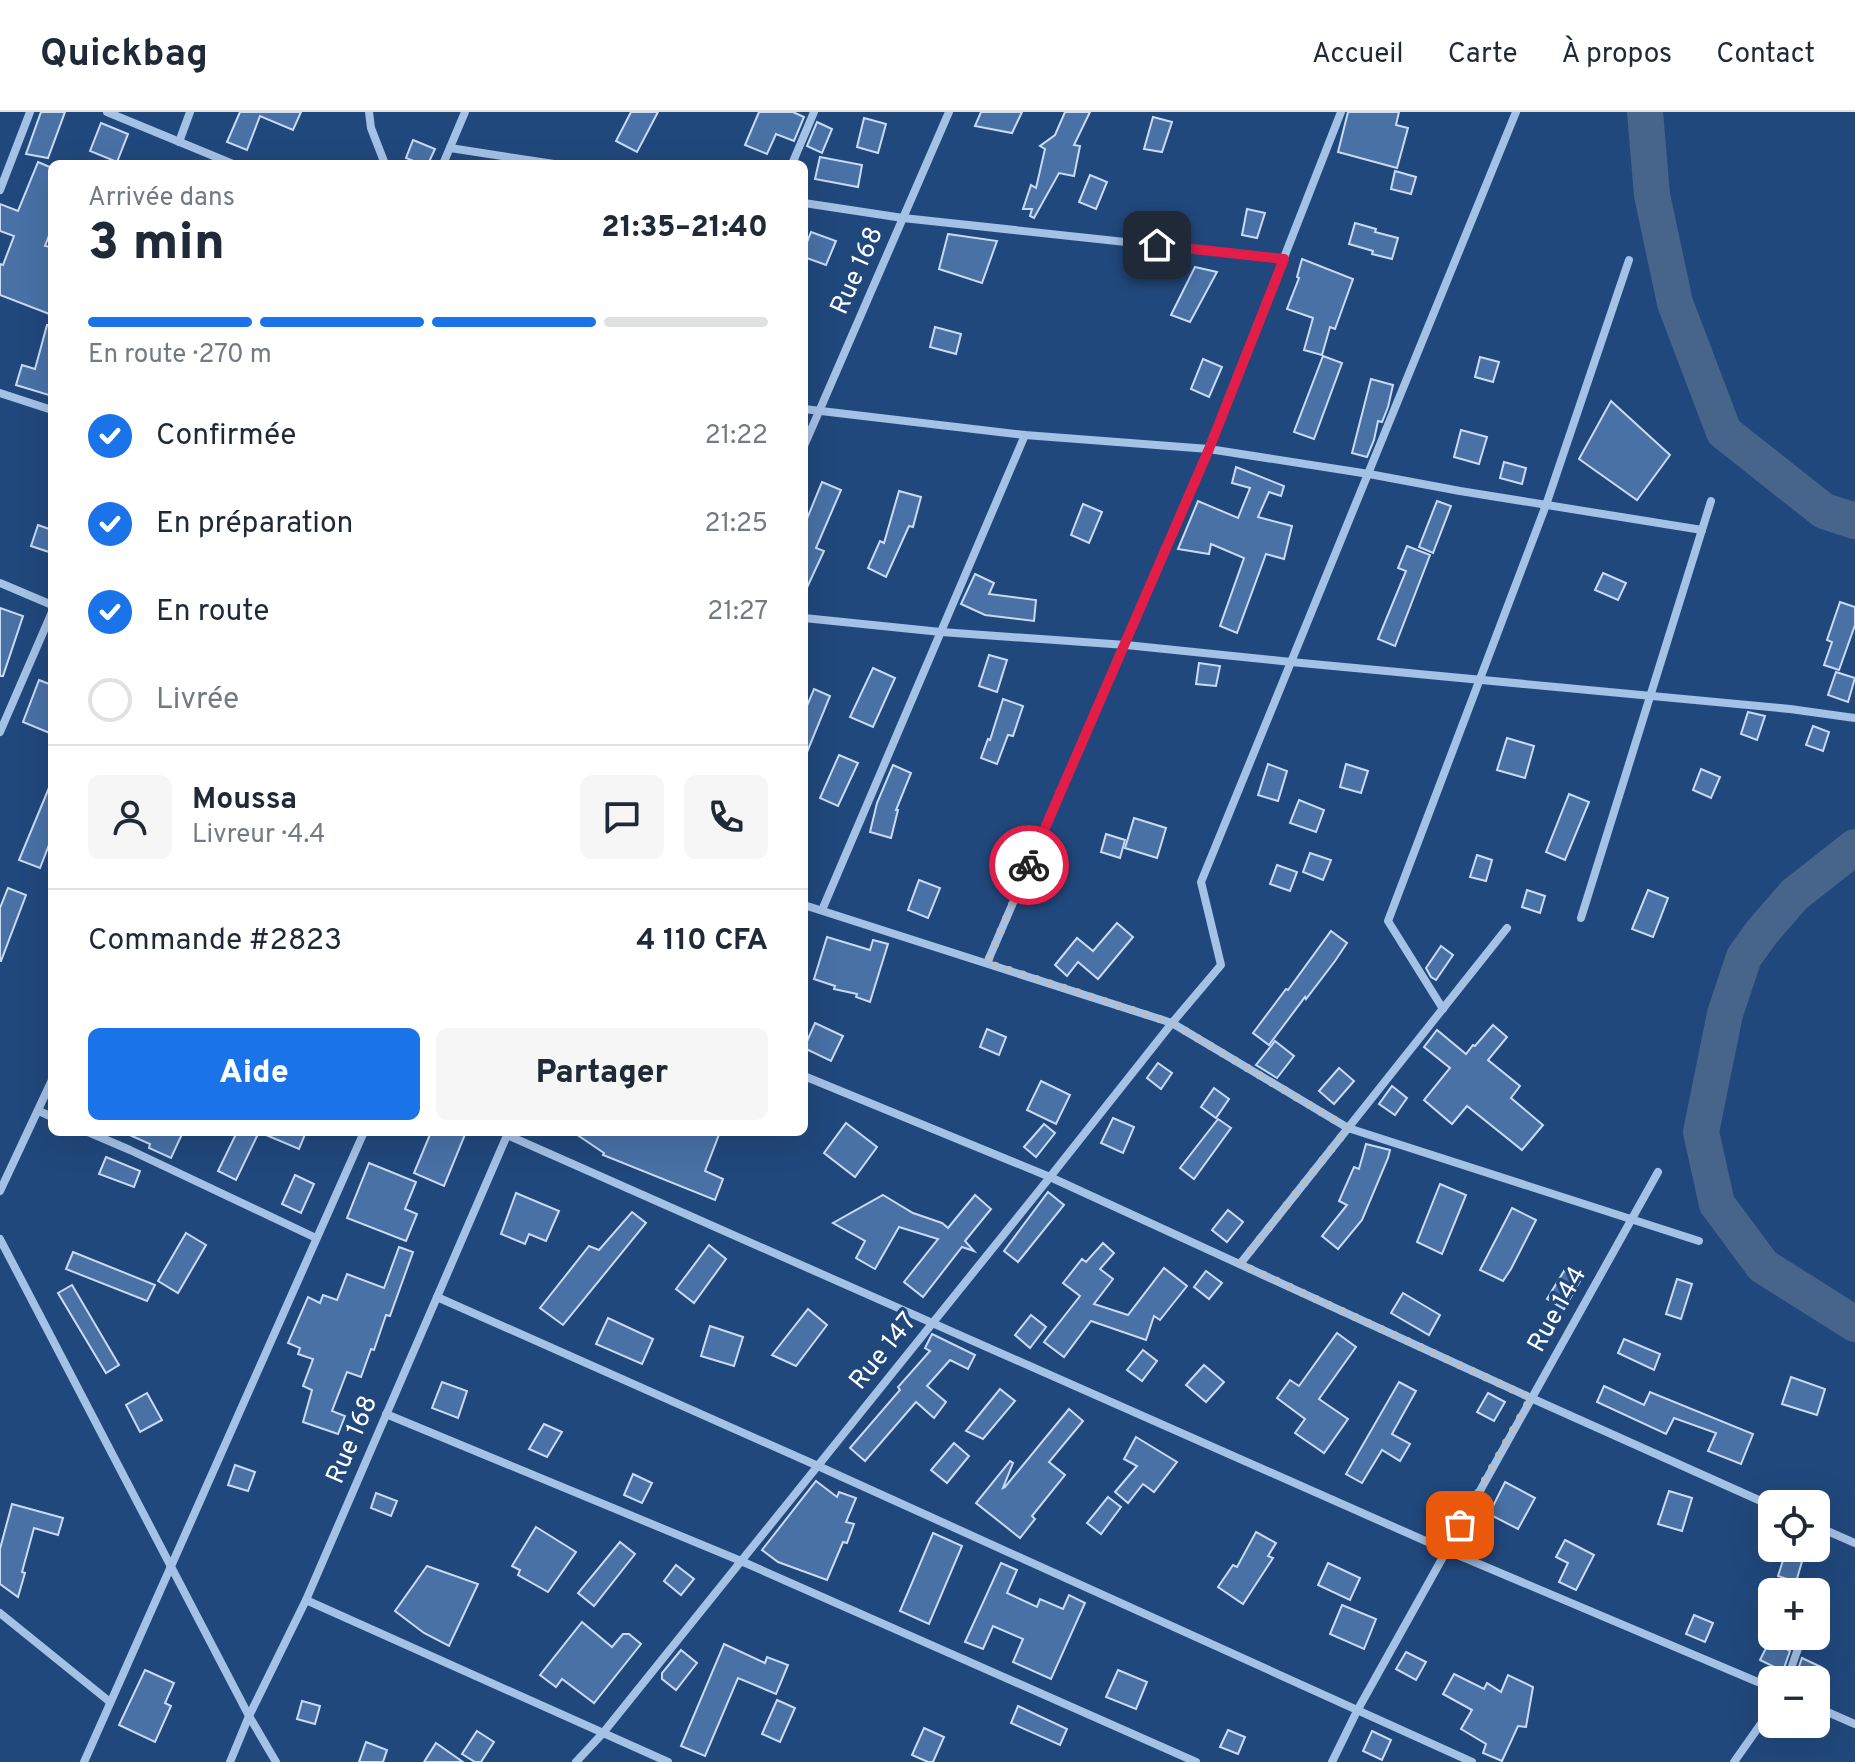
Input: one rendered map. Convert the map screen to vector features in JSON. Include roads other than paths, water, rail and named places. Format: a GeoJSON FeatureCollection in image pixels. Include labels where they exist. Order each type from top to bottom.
{"type":"FeatureCollection","features":[{"type":"Feature","properties":{"kind":"street"},"geometry":{"type":"LineString","coordinates":[[0,190],[30,112]]}},
{"type":"Feature","properties":{"kind":"street"},"geometry":{"type":"LineString","coordinates":[[107,112],[223,160]]}},
{"type":"Feature","properties":{"kind":"street"},"geometry":{"type":"LineString","coordinates":[[179,142],[190,112]]}},
{"type":"Feature","properties":{"kind":"street"},"geometry":{"type":"LineString","coordinates":[[369,112],[371,128],[383,160]]}},
{"type":"Feature","properties":{"kind":"street"},"geometry":{"type":"LineString","coordinates":[[445,160],[465,112]]}},
{"type":"Feature","properties":{"kind":"street"},"geometry":{"type":"LineString","coordinates":[[794,160],[814,112]]}},
{"type":"Feature","properties":{"kind":"street","name":"Rue 168"},"geometry":{"type":"LineString","coordinates":[[808,437],[949,112]]}},
{"type":"Feature","properties":{"kind":"street"},"geometry":{"type":"LineString","coordinates":[[987,963],[1209,449],[1341,112]]}},
{"type":"Feature","properties":{"kind":"street"},"geometry":{"type":"LineString","coordinates":[[1291,662],[1516,112]]}},
{"type":"Feature","properties":{"kind":"street"},"geometry":{"type":"LineString","coordinates":[[450,148],[528,160]]}},
{"type":"Feature","properties":{"kind":"street"},"geometry":{"type":"LineString","coordinates":[[808,204],[903,218],[1284,259]]}},
{"type":"Feature","properties":{"kind":"street"},"geometry":{"type":"LineString","coordinates":[[1443,1009],[1388,921],[1546,505],[1629,260]]}},
{"type":"Feature","properties":{"kind":"street"},"geometry":{"type":"LineString","coordinates":[[0,393],[48,409]]}},
{"type":"Feature","properties":{"kind":"street"},"geometry":{"type":"LineString","coordinates":[[808,410],[1025,435],[1209,449],[1702,530]]}},
{"type":"Feature","properties":{"kind":"street"},"geometry":{"type":"LineString","coordinates":[[822,910],[1025,435]]}},
{"type":"Feature","properties":{"kind":"street"},"geometry":{"type":"LineString","coordinates":[[1581,918],[1711,501]]}},
{"type":"Feature","properties":{"kind":"street"},"geometry":{"type":"LineString","coordinates":[[0,583],[48,603]]}},
{"type":"Feature","properties":{"kind":"street"},"geometry":{"type":"LineString","coordinates":[[808,618],[941,632],[1126,645],[1790,709],[1855,718]]}},
{"type":"Feature","properties":{"kind":"street"},"geometry":{"type":"LineString","coordinates":[[0,732],[48,621]]}},
{"type":"Feature","properties":{"kind":"street","name":"Rue 147"},"geometry":{"type":"LineString","coordinates":[[576,1762],[603,1733],[1221,965],[1201,882],[1291,662]]}},
{"type":"Feature","properties":{"kind":"street"},"geometry":{"type":"LineString","coordinates":[[808,906],[1172,1023],[1348,1128],[1699,1241]]}},
{"type":"Feature","properties":{"kind":"street"},"geometry":{"type":"LineString","coordinates":[[1240,1264],[1507,928]]}},
{"type":"Feature","properties":{"kind":"street"},"geometry":{"type":"LineString","coordinates":[[808,1078],[1050,1177],[1758,1500]]}},
{"type":"Feature","properties":{"kind":"street"},"geometry":{"type":"LineString","coordinates":[[0,1191],[48,1090]]}},
{"type":"Feature","properties":{"kind":"street"},"geometry":{"type":"LineString","coordinates":[[39,1111],[48,1115]]}},
{"type":"Feature","properties":{"kind":"street"},"geometry":{"type":"LineString","coordinates":[[97,1136],[316,1238]]}},
{"type":"Feature","properties":{"kind":"street"},"geometry":{"type":"LineString","coordinates":[[84,1762],[362,1136]]}},
{"type":"Feature","properties":{"kind":"street","name":"Rue 168"},"geometry":{"type":"LineString","coordinates":[[230,1762],[306,1600],[507,1136]]}},
{"type":"Feature","properties":{"kind":"street"},"geometry":{"type":"LineString","coordinates":[[515,1136],[1446,1550],[1758,1682]]}},
{"type":"Feature","properties":{"kind":"street","name":"Rue 144"},"geometry":{"type":"LineString","coordinates":[[1332,1762],[1357,1711],[1658,1172]]}},
{"type":"Feature","properties":{"kind":"street"},"geometry":{"type":"LineString","coordinates":[[0,1239],[249,1716],[276,1762]]}},
{"type":"Feature","properties":{"kind":"street"},"geometry":{"type":"LineString","coordinates":[[437,1297],[1472,1762]]}},
{"type":"Feature","properties":{"kind":"street"},"geometry":{"type":"LineString","coordinates":[[386,1414],[741,1561],[1196,1762]]}},
{"type":"Feature","properties":{"kind":"street"},"geometry":{"type":"LineString","coordinates":[[1830,1532],[1855,1543]]}},
{"type":"Feature","properties":{"kind":"street"},"geometry":{"type":"LineString","coordinates":[[306,1600],[668,1762]]}},
{"type":"Feature","properties":{"kind":"street"},"geometry":{"type":"LineString","coordinates":[[0,1613],[110,1702]]}},
{"type":"Feature","properties":{"kind":"street"},"geometry":{"type":"LineString","coordinates":[[1830,1713],[1855,1724]]}},
{"type":"Feature","properties":{"kind":"street"},"geometry":{"type":"LineString","coordinates":[[1734,1762],[1758,1728]]}},
{"type":"Feature","properties":{"kind":"waterway"},"geometry":{"type":"LineString","coordinates":[[1645,112],[1652,195],[1675,303],[1724,432],[1824,511],[1855,521]]}},
{"type":"Feature","properties":{"kind":"waterway"},"geometry":{"type":"LineString","coordinates":[[1855,847],[1794,895],[1744,957],[1725,1014],[1701,1132],[1717,1204],[1763,1266],[1855,1324]]}}]}
